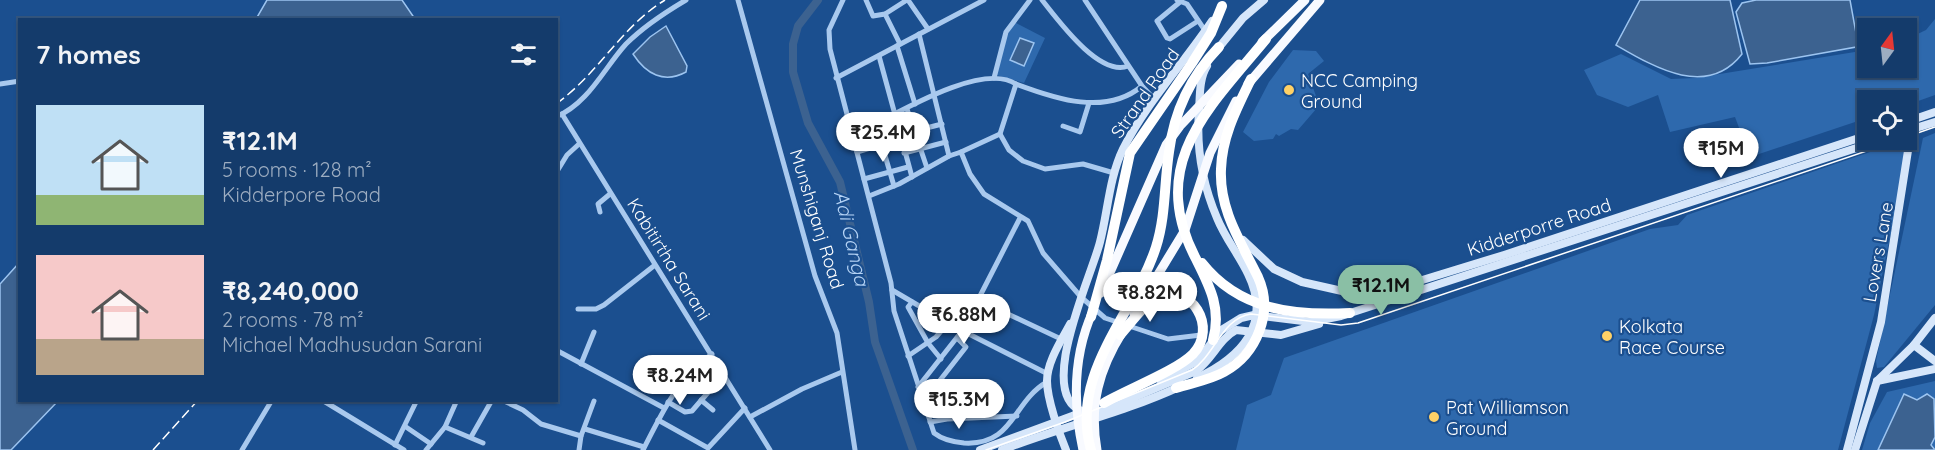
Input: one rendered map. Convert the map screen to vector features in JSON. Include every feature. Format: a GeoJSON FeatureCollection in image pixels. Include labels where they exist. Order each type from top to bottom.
{"type":"FeatureCollection","features":[{"type":"Feature","properties":{"kind":"highway"},"geometry":{"type":"LineString","coordinates":[[1091,317],[1166,145],[1180,126],[1305,0]]}},
{"type":"Feature","properties":{"kind":"highway"},"geometry":{"type":"LineString","coordinates":[[1097,450],[1093,427],[1096,391],[1103,366],[1175,249],[1192,213],[1219,133],[1251,79],[1320,0]]}},
{"type":"Feature","properties":{"kind":"highway"},"geometry":{"type":"LineString","coordinates":[[1083,450],[1075,405],[1081,352],[1107,260],[1133,145],[1168,100],[1192,63],[1211,33],[1224,3]]}},
{"type":"Feature","properties":{"kind":"highway"},"geometry":{"type":"LineString","coordinates":[[1213,340],[1217,315],[1213,295],[1190,249],[1177,212],[1176,191],[1184,153],[1206,114],[1266,39]]}},
{"type":"Feature","properties":{"kind":"highway"},"geometry":{"type":"LineString","coordinates":[[1091,450],[1086,421],[1090,386],[1101,357],[1152,259],[1163,211],[1168,152],[1178,112],[1200,67],[1219,47]]}},
{"type":"Feature","properties":{"kind":"highway"},"geometry":{"type":"LineString","coordinates":[[1176,388],[1225,372],[1245,356],[1258,334],[1264,308],[1262,291],[1259,279],[1232,227],[1225,204],[1221,171],[1226,136],[1251,79]]}},
{"type":"Feature","properties":{"kind":"highway"},"geometry":{"type":"LineString","coordinates":[[1190,249],[1214,277],[1229,289],[1256,304],[1305,314],[1346,314]]}},
{"type":"Feature","properties":{"kind":"highway"},"geometry":{"type":"LineString","coordinates":[[1104,403],[1182,363],[1199,347],[1204,335],[1200,309],[1190,300],[1166,296],[1156,300],[1120,335]]}},
{"type":"Feature","properties":{"kind":"main road"},"geometry":{"type":"LineString","coordinates":[[1002,450],[1119,411],[1176,388],[1220,367],[1234,357],[1250,336],[1257,310],[1255,294],[1249,275],[1216,218],[1199,160],[1200,92],[1204,70],[1219,47],[1243,18],[1264,0]]}},
{"type":"Feature","properties":{"kind":"main road","name":"Strand Road"},"geometry":{"type":"LineString","coordinates":[[1065,388],[1065,359],[1074,316],[1100,244],[1114,173],[1123,148],[1155,100],[1206,32],[1224,3]]}},
{"type":"Feature","properties":{"kind":"main road"},"geometry":{"type":"LineString","coordinates":[[1917,118],[1935,112]]}},
{"type":"Feature","properties":{"kind":"main road"},"geometry":{"type":"LineString","coordinates":[[1917,128],[1935,122]]}},
{"type":"Feature","properties":{"kind":"main road","name":"Kidderporre Road"},"geometry":{"type":"LineString","coordinates":[[1232,227],[1252,251],[1274,268],[1318,288],[1369,292],[1393,289],[1504,255],[1857,139]]}},
{"type":"Feature","properties":{"kind":"main road"},"geometry":{"type":"LineString","coordinates":[[1229,329],[1287,334],[1857,148]]}},
{"type":"Feature","properties":{"kind":"main road","name":"Lovers Lane"},"geometry":{"type":"LineString","coordinates":[[1847,450],[1881,322],[1907,150]]}},
{"type":"Feature","properties":{"kind":"main road"},"geometry":{"type":"LineString","coordinates":[[980,450],[1084,412],[1188,368],[1198,362],[1213,340],[1254,315],[1311,322],[1346,314]]}},
{"type":"Feature","properties":{"kind":"main road"},"geometry":{"type":"LineString","coordinates":[[1066,450],[1058,430],[1048,378],[1062,339],[1074,316]]}},
{"type":"Feature","properties":{"kind":"main road"},"geometry":{"type":"LineString","coordinates":[[1855,450],[1877,381],[1914,345],[1935,318]]}},
{"type":"Feature","properties":{"kind":"main road"},"geometry":{"type":"LineString","coordinates":[[1058,430],[1196,371],[1205,365],[1229,329]]}},
{"type":"Feature","properties":{"kind":"main road"},"geometry":{"type":"LineString","coordinates":[[1914,345],[1935,361]]}},
{"type":"Feature","properties":{"kind":"main road"},"geometry":{"type":"LineString","coordinates":[[1867,379],[1877,381],[1935,369]]}},
{"type":"Feature","properties":{"kind":"main road"},"geometry":{"type":"LineString","coordinates":[[1050,393],[1065,388],[1071,405],[1084,412]]}},
{"type":"Feature","properties":{"kind":"street"},"geometry":{"type":"LineString","coordinates":[[559,116],[598,82],[626,45],[644,27],[686,0]]}},
{"type":"Feature","properties":{"kind":"street","name":"Munshiganj Road"},"geometry":{"type":"LineString","coordinates":[[738,0],[815,276],[835,325],[855,450]]}},
{"type":"Feature","properties":{"kind":"street"},"geometry":{"type":"LineString","coordinates":[[843,0],[829,30],[836,78],[869,196],[892,290],[894,311],[930,422],[934,433],[940,438],[978,443],[998,436],[1017,416],[1025,399],[1048,378],[892,290]]}},
{"type":"Feature","properties":{"kind":"street"},"geometry":{"type":"LineString","coordinates":[[866,0],[873,16],[885,14],[908,0],[928,29]]}},
{"type":"Feature","properties":{"kind":"street"},"geometry":{"type":"LineString","coordinates":[[836,78],[984,0]]}},
{"type":"Feature","properties":{"kind":"street"},"geometry":{"type":"LineString","coordinates":[[994,78],[1006,32],[1030,0]]}},
{"type":"Feature","properties":{"kind":"street"},"geometry":{"type":"LineString","coordinates":[[1042,0],[1074,37],[1102,62],[1115,68],[1128,66]]}},
{"type":"Feature","properties":{"kind":"street"},"geometry":{"type":"LineString","coordinates":[[1084,0],[1142,86],[1155,100]]}},
{"type":"Feature","properties":{"kind":"street"},"geometry":{"type":"LineString","coordinates":[[1198,21],[1170,39],[1167,38],[1157,21],[1178,1],[1187,4],[1206,32]]}},
{"type":"Feature","properties":{"kind":"street"},"geometry":{"type":"LineString","coordinates":[[885,14],[899,45],[915,105]]}},
{"type":"Feature","properties":{"kind":"street"},"geometry":{"type":"LineString","coordinates":[[919,34],[949,156]]}},
{"type":"Feature","properties":{"kind":"street"},"geometry":{"type":"LineString","coordinates":[[879,56],[899,137],[912,177]]}},
{"type":"Feature","properties":{"kind":"street"},"geometry":{"type":"LineString","coordinates":[[852,136],[935,95],[975,80],[994,78],[1089,103],[1117,101],[1142,86]]}},
{"type":"Feature","properties":{"kind":"street"},"geometry":{"type":"LineString","coordinates":[[0,84],[18,81]]}},
{"type":"Feature","properties":{"kind":"street"},"geometry":{"type":"LineString","coordinates":[[1016,84],[1000,134],[1009,150],[1023,160],[1045,169],[1083,164],[1114,173]]}},
{"type":"Feature","properties":{"kind":"street"},"geometry":{"type":"LineString","coordinates":[[1062,126],[1080,132],[1089,103]]}},
{"type":"Feature","properties":{"kind":"street"},"geometry":{"type":"LineString","coordinates":[[907,109],[927,168]]}},
{"type":"Feature","properties":{"kind":"street","name":"Kabitirtha Sarani"},"geometry":{"type":"LineString","coordinates":[[559,116],[712,354],[770,450]]}},
{"type":"Feature","properties":{"kind":"street"},"geometry":{"type":"LineString","coordinates":[[857,152],[942,123]]}},
{"type":"Feature","properties":{"kind":"street"},"geometry":{"type":"LineString","coordinates":[[876,125],[894,186]]}},
{"type":"Feature","properties":{"kind":"street"},"geometry":{"type":"LineString","coordinates":[[869,196],[912,177],[949,156],[1000,134]]}},
{"type":"Feature","properties":{"kind":"street"},"geometry":{"type":"LineString","coordinates":[[904,153],[946,141]]}},
{"type":"Feature","properties":{"kind":"street"},"geometry":{"type":"LineString","coordinates":[[558,171],[567,155],[579,144]]}},
{"type":"Feature","properties":{"kind":"street"},"geometry":{"type":"LineString","coordinates":[[961,152],[970,174],[984,194],[1028,221],[1043,253],[1081,297],[1105,318],[1168,339],[1206,336],[1213,340]]}},
{"type":"Feature","properties":{"kind":"street"},"geometry":{"type":"LineString","coordinates":[[864,179],[908,167]]}},
{"type":"Feature","properties":{"kind":"street"},"geometry":{"type":"LineString","coordinates":[[600,212],[598,204],[610,194]]}},
{"type":"Feature","properties":{"kind":"street"},"geometry":{"type":"LineString","coordinates":[[918,387],[962,331],[1020,218]]}},
{"type":"Feature","properties":{"kind":"street"},"geometry":{"type":"LineString","coordinates":[[579,309],[596,309],[604,305],[655,265]]}},
{"type":"Feature","properties":{"kind":"street"},"geometry":{"type":"LineString","coordinates":[[978,300],[1062,339]]}},
{"type":"Feature","properties":{"kind":"street"},"geometry":{"type":"LineString","coordinates":[[912,302],[908,307],[928,343],[940,359]]}},
{"type":"Feature","properties":{"kind":"street"},"geometry":{"type":"LineString","coordinates":[[908,356],[928,343],[948,323]]}},
{"type":"Feature","properties":{"kind":"street"},"geometry":{"type":"LineString","coordinates":[[581,364],[594,332]]}},
{"type":"Feature","properties":{"kind":"street"},"geometry":{"type":"LineString","coordinates":[[923,402],[966,347],[957,338]]}},
{"type":"Feature","properties":{"kind":"street"},"geometry":{"type":"LineString","coordinates":[[558,351],[664,408]]}},
{"type":"Feature","properties":{"kind":"street"},"geometry":{"type":"LineString","coordinates":[[585,429],[643,449],[668,402],[712,354]]}},
{"type":"Feature","properties":{"kind":"street"},"geometry":{"type":"LineString","coordinates":[[750,417],[802,389],[842,372]]}},
{"type":"Feature","properties":{"kind":"street"},"geometry":{"type":"LineString","coordinates":[[668,402],[685,412],[692,411],[717,382]]}},
{"type":"Feature","properties":{"kind":"street"},"geometry":{"type":"LineString","coordinates":[[701,400],[713,410]]}},
{"type":"Feature","properties":{"kind":"street"},"geometry":{"type":"LineString","coordinates":[[579,450],[581,436],[594,401]]}},
{"type":"Feature","properties":{"kind":"street"},"geometry":{"type":"LineString","coordinates":[[242,450],[271,402]]}},
{"type":"Feature","properties":{"kind":"street"},"geometry":{"type":"LineString","coordinates":[[325,402],[404,450]]}},
{"type":"Feature","properties":{"kind":"street"},"geometry":{"type":"LineString","coordinates":[[395,445],[406,427],[416,402]]}},
{"type":"Feature","properties":{"kind":"street"},"geometry":{"type":"LineString","coordinates":[[426,450],[445,427],[456,402]]}},
{"type":"Feature","properties":{"kind":"street"},"geometry":{"type":"LineString","coordinates":[[471,437],[491,402]]}},
{"type":"Feature","properties":{"kind":"street"},"geometry":{"type":"LineString","coordinates":[[506,402],[523,410],[541,424],[581,436]]}},
{"type":"Feature","properties":{"kind":"street"},"geometry":{"type":"LineString","coordinates":[[658,420],[708,448],[745,408]]}},
{"type":"Feature","properties":{"kind":"street"},"geometry":{"type":"LineString","coordinates":[[930,422],[947,419],[1017,416]]}},
{"type":"Feature","properties":{"kind":"street"},"geometry":{"type":"LineString","coordinates":[[406,427],[431,444]]}},
{"type":"Feature","properties":{"kind":"street"},"geometry":{"type":"LineString","coordinates":[[445,427],[483,443]]}},
{"type":"Feature","properties":{"kind":"shaded area"},"geometry":{"type":"Polygon","coordinates":[[[267,0],[402,0],[414,18],[257,18],[267,0]]]}},
{"type":"Feature","properties":{"kind":"shaded area"},"geometry":{"type":"Polygon","coordinates":[[[1640,0],[1730,0],[1742,54],[1728,67],[1713,75],[1697,77],[1680,75],[1647,62],[1616,45],[1640,0]]]}},
{"type":"Feature","properties":{"kind":"shaded area"},"geometry":{"type":"Polygon","coordinates":[[[1756,0],[1850,0],[1856,47],[1750,64],[1736,12],[1742,3],[1756,0]]]}},
{"type":"Feature","properties":{"kind":"shaded area"},"geometry":{"type":"Polygon","coordinates":[[[1935,19],[1935,95],[1917,101],[1917,90],[1857,90],[1857,121],[1750,157],[1735,117],[1670,132],[1658,95],[1628,107],[1597,95],[1584,70],[1621,54],[1671,79],[1695,78],[1857,52],[1857,78],[1917,78],[1917,34],[1926,30],[1935,19]]]}},
{"type":"Feature","properties":{"kind":"shaded area"},"geometry":{"type":"Polygon","coordinates":[[[1014,22],[1045,38],[1024,83],[996,75],[1003,44],[1014,22]]]}},
{"type":"Feature","properties":{"kind":"shaded area"},"geometry":{"type":"Polygon","coordinates":[[[666,26],[687,66],[686,72],[670,77],[650,72],[633,54],[650,37],[666,26]]]}},
{"type":"Feature","properties":{"kind":"shaded area"},"geometry":{"type":"Polygon","coordinates":[[[1020,38],[1034,43],[1024,66],[1010,60],[1020,38]]]}},
{"type":"Feature","properties":{"kind":"shaded area","name":"NCC Camping Ground"},"geometry":{"type":"Polygon","coordinates":[[[1293,50],[1316,51],[1324,61],[1308,74],[1316,96],[1317,108],[1298,130],[1291,129],[1279,136],[1276,134],[1273,139],[1254,141],[1243,132],[1269,82],[1293,50]]]}},
{"type":"Feature","properties":{"kind":"shaded area"},"geometry":{"type":"Polygon","coordinates":[[[1935,133],[1935,305],[1884,367],[1877,368],[1876,361],[1923,138],[1935,133]]]}},
{"type":"Feature","properties":{"kind":"shaded area","name":"Kolkata Race Course"},"geometry":{"type":"Polygon","coordinates":[[[1876,150],[1908,150],[1874,315],[1838,450],[1236,450],[1247,405],[1271,395],[1284,358],[1650,229],[1678,225],[1687,215],[1876,150]]]}},
{"type":"Feature","properties":{"kind":"shaded area"},"geometry":{"type":"Polygon","coordinates":[[[18,264],[18,402],[57,402],[11,450],[0,450],[0,284],[18,264]]]}},
{"type":"Feature","properties":{"kind":"shaded area"},"geometry":{"type":"Polygon","coordinates":[[[1935,381],[1935,450],[1862,450],[1870,423],[1887,392],[1935,381]]]}},
{"type":"Feature","properties":{"kind":"shaded area"},"geometry":{"type":"Polygon","coordinates":[[[1904,394],[1917,400],[1927,394],[1934,399],[1935,437],[1931,445],[1935,450],[1878,450],[1904,394]]]}},
{"type":"Feature","properties":{"kind":"waterway","name":"Adi Ganga"},"geometry":{"type":"LineString","coordinates":[[818,0],[798,26],[793,44],[793,72],[808,123],[840,182],[869,302],[875,342],[913,450]]}},
{"type":"Feature","properties":{"kind":"tram line"},"geometry":{"type":"LineString","coordinates":[[1917,133],[1935,127]]}},
{"type":"Feature","properties":{"kind":"tram line"},"geometry":{"type":"LineString","coordinates":[[986,450],[1065,422],[1192,370],[1233,322],[1241,317],[1251,314],[1341,325],[1358,323],[1869,150]]}},
{"type":"Feature","properties":{"kind":"railway"},"geometry":{"type":"LineString","coordinates":[[558,102],[585,78],[635,23],[665,0]]}},
{"type":"Feature","properties":{"kind":"railway"},"geometry":{"type":"LineString","coordinates":[[153,450],[196,402]]}},
{"type":"Feature","properties":{"kind":"place","name":"NCC Camping Ground"},"geometry":{"type":"Point","coordinates":[1289,90]}},
{"type":"Feature","properties":{"kind":"place","name":"Kolkata Race Course"},"geometry":{"type":"Point","coordinates":[1607,336]}},
{"type":"Feature","properties":{"kind":"place","name":"Pat Williamson Ground"},"geometry":{"type":"Point","coordinates":[1434,417]}}]}
